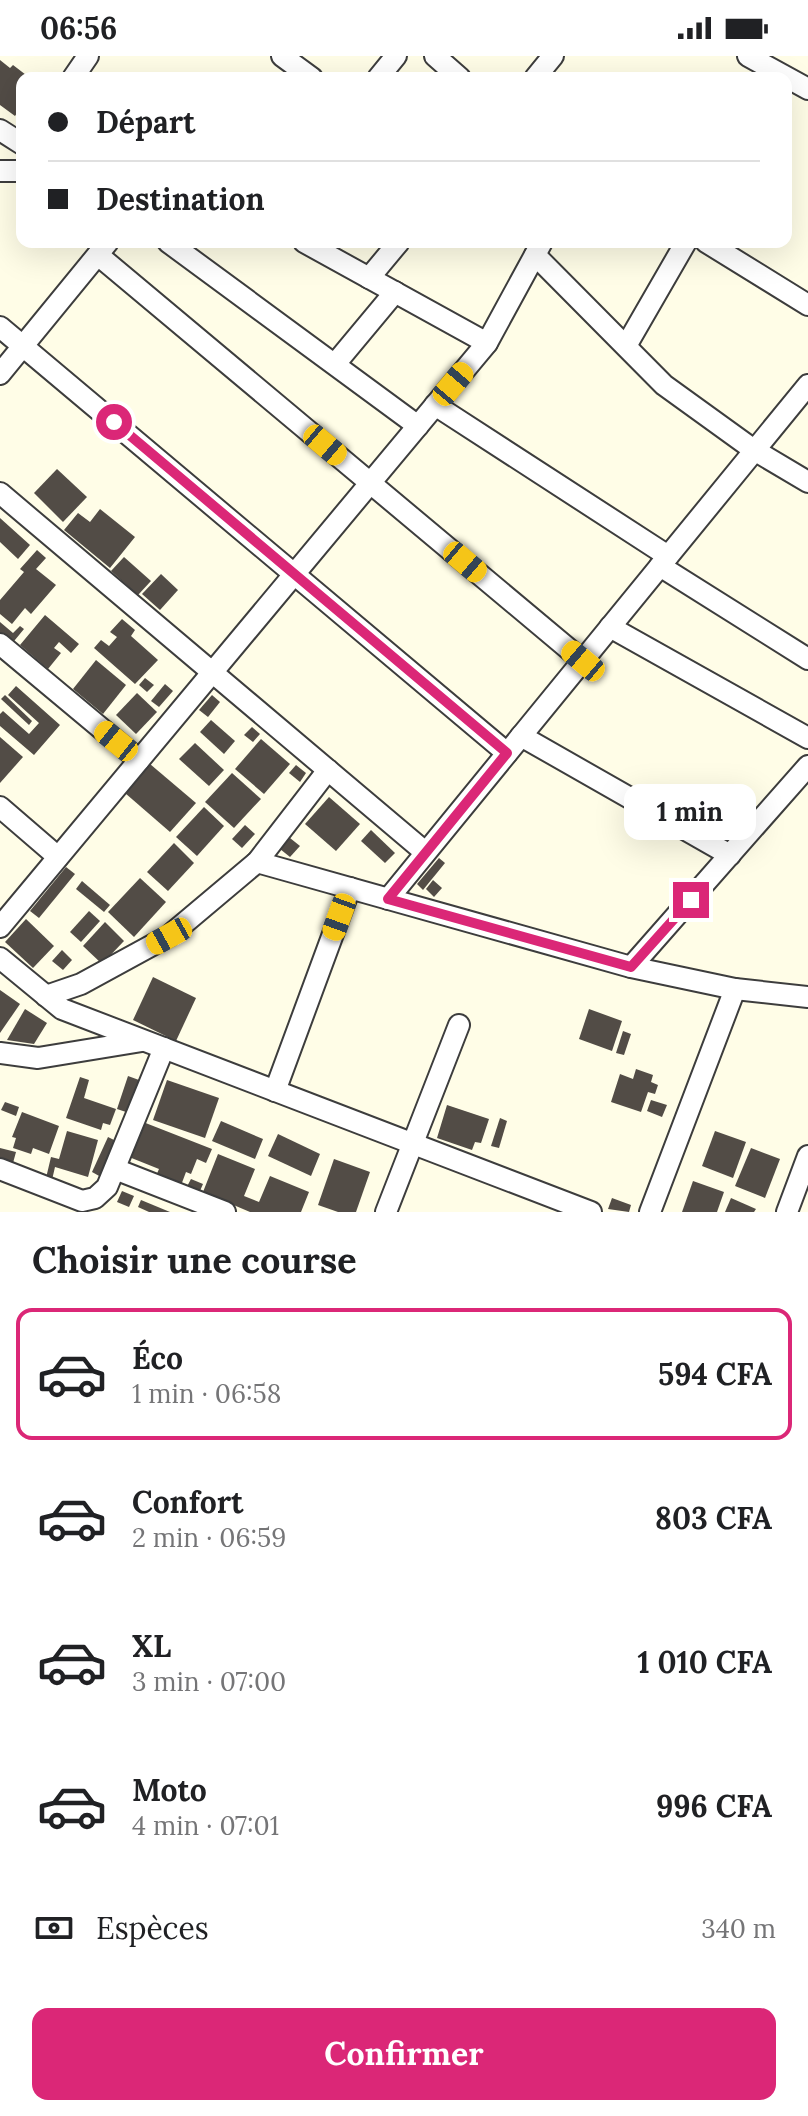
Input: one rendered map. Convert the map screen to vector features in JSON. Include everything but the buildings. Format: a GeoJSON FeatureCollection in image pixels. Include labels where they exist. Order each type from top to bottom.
{"type":"FeatureCollection","features":[{"type":"Feature","properties":{"kind":"street"},"geometry":{"type":"LineString","coordinates":[[282,56],[304,72]]}},
{"type":"Feature","properties":{"kind":"street"},"geometry":{"type":"LineString","coordinates":[[383,72],[396,56]]}},
{"type":"Feature","properties":{"kind":"street"},"geometry":{"type":"LineString","coordinates":[[435,56],[453,72]]}},
{"type":"Feature","properties":{"kind":"street"},"geometry":{"type":"LineString","coordinates":[[540,72],[553,56]]}},
{"type":"Feature","properties":{"kind":"street"},"geometry":{"type":"LineString","coordinates":[[0,374],[103,248],[370,483],[583,661]]}},
{"type":"Feature","properties":{"kind":"street"},"geometry":{"type":"LineString","coordinates":[[176,248],[418,426]]}},
{"type":"Feature","properties":{"kind":"street"},"geometry":{"type":"LineString","coordinates":[[315,248],[487,343]]}},
{"type":"Feature","properties":{"kind":"street"},"geometry":{"type":"LineString","coordinates":[[369,278],[394,248]]}},
{"type":"Feature","properties":{"kind":"street"},"geometry":{"type":"LineString","coordinates":[[0,927],[487,343],[538,248],[664,385],[754,450],[808,482]]}},
{"type":"Feature","properties":{"kind":"street"},"geometry":{"type":"LineString","coordinates":[[626,346],[683,248]]}},
{"type":"Feature","properties":{"kind":"street"},"geometry":{"type":"LineString","coordinates":[[716,248],[808,305]]}},
{"type":"Feature","properties":{"kind":"street"},"geometry":{"type":"LineString","coordinates":[[335,364],[395,292]]}},
{"type":"Feature","properties":{"kind":"street"},"geometry":{"type":"LineString","coordinates":[[0,327],[507,753]]}},
{"type":"Feature","properties":{"kind":"street"},"geometry":{"type":"LineString","coordinates":[[388,899],[808,385]]}},
{"type":"Feature","properties":{"kind":"street"},"geometry":{"type":"LineString","coordinates":[[435,405],[808,659]]}},
{"type":"Feature","properties":{"kind":"street"},"geometry":{"type":"LineString","coordinates":[[0,493],[425,852]]}},
{"type":"Feature","properties":{"kind":"street"},"geometry":{"type":"LineString","coordinates":[[610,627],[808,738]]}},
{"type":"Feature","properties":{"kind":"street"},"geometry":{"type":"LineString","coordinates":[[0,644],[139,760]]}},
{"type":"Feature","properties":{"kind":"street"},"geometry":{"type":"LineString","coordinates":[[521,736],[730,855]]}},
{"type":"Feature","properties":{"kind":"street"},"geometry":{"type":"LineString","coordinates":[[46,996],[81,984],[169,936],[257,862],[328,770]]}},
{"type":"Feature","properties":{"kind":"street"},"geometry":{"type":"LineString","coordinates":[[631,967],[807,770]]}},
{"type":"Feature","properties":{"kind":"street"},"geometry":{"type":"LineString","coordinates":[[0,807],[58,857]]}},
{"type":"Feature","properties":{"kind":"street"},"geometry":{"type":"LineString","coordinates":[[257,862],[631,967],[735,989],[808,997]]}},
{"type":"Feature","properties":{"kind":"street"},"geometry":{"type":"LineString","coordinates":[[275,1091],[350,888]]}},
{"type":"Feature","properties":{"kind":"street"},"geometry":{"type":"LineString","coordinates":[[0,958],[62,1009],[591,1212]]}},
{"type":"Feature","properties":{"kind":"street"},"geometry":{"type":"LineString","coordinates":[[650,1212],[735,989]]}},
{"type":"Feature","properties":{"kind":"street"},"geometry":{"type":"LineString","coordinates":[[386,1212],[459,1025]]}},
{"type":"Feature","properties":{"kind":"street"},"geometry":{"type":"LineString","coordinates":[[0,1053],[38,1058],[154,1045]]}},
{"type":"Feature","properties":{"kind":"street"},"geometry":{"type":"LineString","coordinates":[[0,1169],[82,1201],[95,1198],[107,1187],[115,1169],[154,1045]]}},
{"type":"Feature","properties":{"kind":"street"},"geometry":{"type":"LineString","coordinates":[[787,1212],[808,1156]]}},
{"type":"Feature","properties":{"kind":"street"},"geometry":{"type":"LineString","coordinates":[[115,1169],[225,1212]]}},
{"type":"Feature","properties":{"kind":"route"},"geometry":{"type":"LineString","coordinates":[[114,422],[507,753],[388,899],[631,967],[691,900]]}}]}
